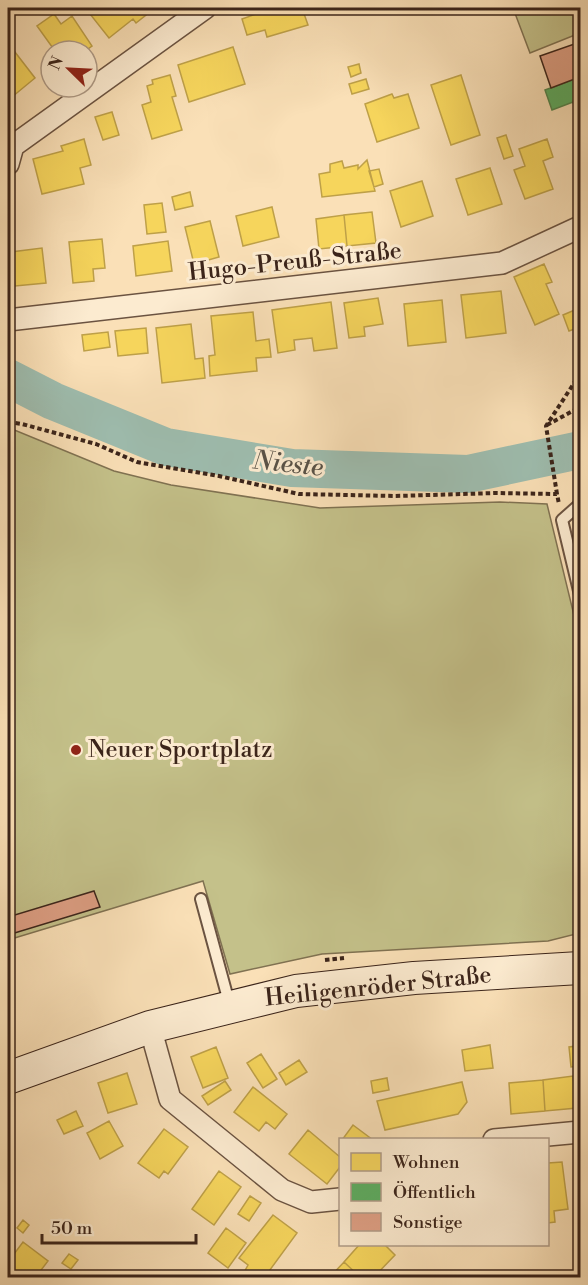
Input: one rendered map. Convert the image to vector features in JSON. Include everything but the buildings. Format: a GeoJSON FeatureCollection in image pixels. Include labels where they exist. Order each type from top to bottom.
{"type":"FeatureCollection","features":[{"type":"Feature","properties":{"kind":"street"},"geometry":{"type":"LineString","coordinates":[[9,150],[205,8]]}},
{"type":"Feature","properties":{"kind":"street","name":"Hugo-Preuß-Straße"},"geometry":{"type":"LineString","coordinates":[[8,320],[502,263],[580,227]]}},
{"type":"Feature","properties":{"kind":"street","name":"Heiligenröder Straße"},"geometry":{"type":"LineString","coordinates":[[8,1078],[150,1027],[296,991],[414,978],[580,968]]}},
{"type":"Feature","properties":{"kind":"street"},"geometry":{"type":"LineString","coordinates":[[150,1027],[170,1099],[282,1190],[311,1202],[339,1199]]}},
{"type":"Feature","properties":{"kind":"street"},"geometry":{"type":"LineString","coordinates":[[516,1138],[580,1132]]}},
{"type":"Feature","properties":{"kind":"lane"},"geometry":{"type":"LineString","coordinates":[[580,504],[562,520],[580,595]]}},
{"type":"Feature","properties":{"kind":"lane"},"geometry":{"type":"LineString","coordinates":[[201,899],[230,1006]]}},
{"type":"Feature","properties":{"kind":"path"},"geometry":{"type":"LineString","coordinates":[[562,520],[546,426],[580,374]]}},
{"type":"Feature","properties":{"kind":"path"},"geometry":{"type":"LineString","coordinates":[[546,426],[580,407]]}},
{"type":"Feature","properties":{"kind":"path"},"geometry":{"type":"LineString","coordinates":[[8,422],[96,444],[137,462],[219,476],[299,494],[394,496],[557,494]]}},
{"type":"Feature","properties":{"kind":"shaded area"},"geometry":{"type":"Polygon","coordinates":[[[513,8],[580,8],[580,33],[530,53],[513,8]]]}},
{"type":"Feature","properties":{"kind":"shaded area"},"geometry":{"type":"Polygon","coordinates":[[[8,429],[114,471],[171,485],[320,508],[500,502],[547,504],[580,640],[580,933],[548,941],[322,954],[230,974],[203,881],[8,940],[8,429]]]}},
{"type":"Feature","properties":{"kind":"waterway","name":"Nieste"},"geometry":{"type":"LineString","coordinates":[[8,378],[53,401],[166,447],[292,468],[468,474],[580,450]]}},
{"type":"Feature","properties":{"kind":"place","name":"Neuer Sportplatz"},"geometry":{"type":"Point","coordinates":[76,750]}}]}
